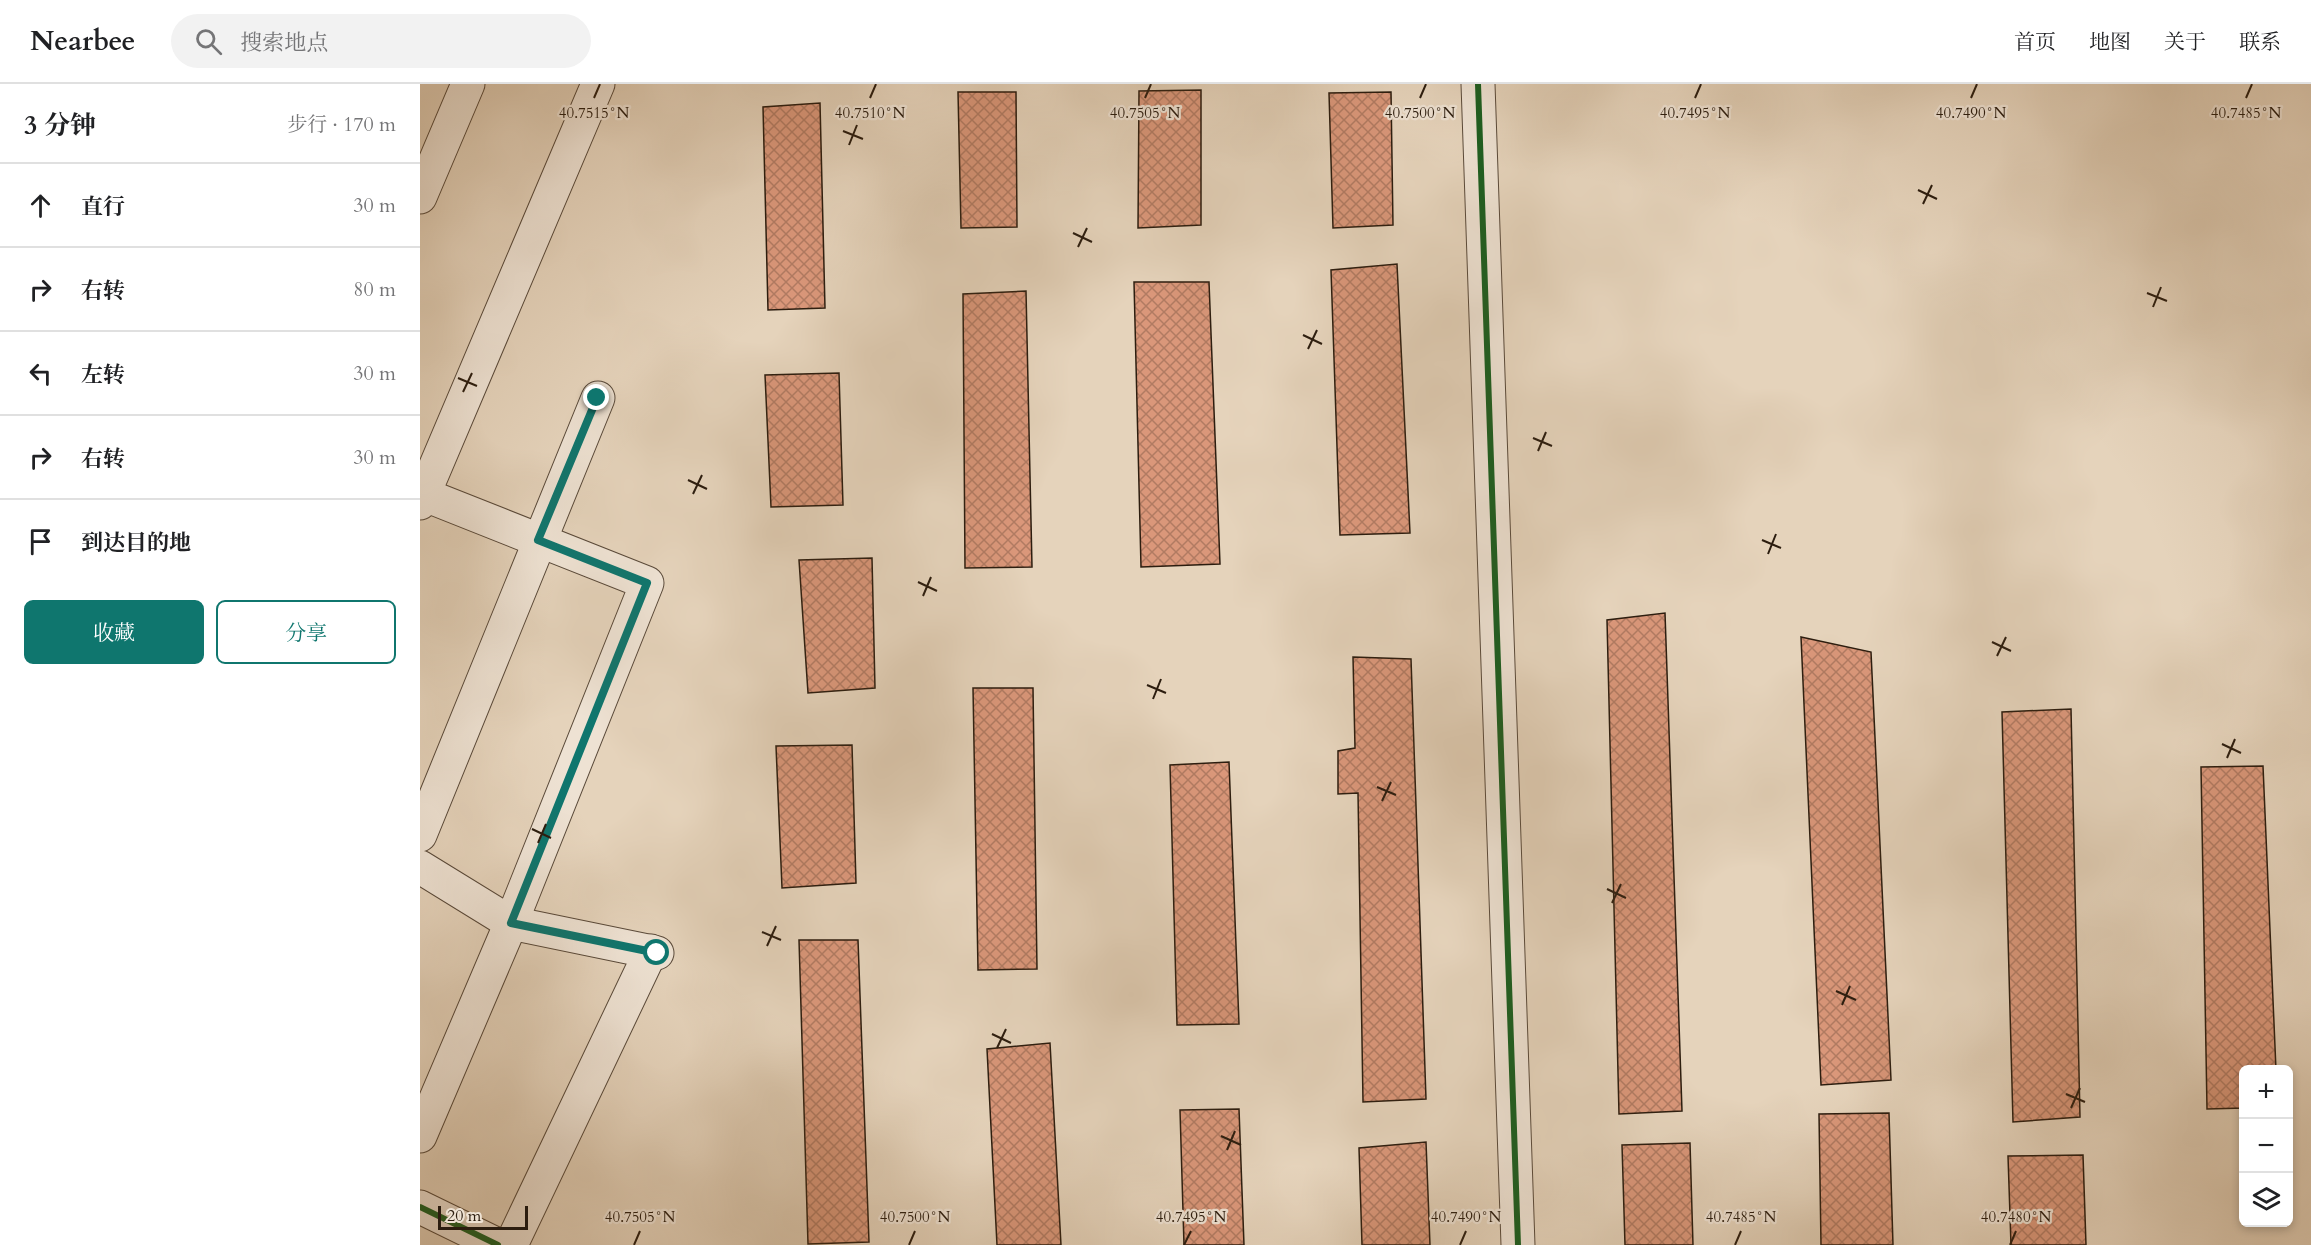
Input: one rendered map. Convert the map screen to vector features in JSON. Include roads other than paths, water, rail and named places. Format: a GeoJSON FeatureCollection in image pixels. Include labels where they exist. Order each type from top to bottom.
{"type":"FeatureCollection","features":[{"type":"Feature","properties":{"kind":"street"},"geometry":{"type":"LineString","coordinates":[[420,197],[468,84]]}},
{"type":"Feature","properties":{"kind":"street"},"geometry":{"type":"LineString","coordinates":[[420,1136],[511,923],[647,583],[421,497],[598,84]]}},
{"type":"Feature","properties":{"kind":"street"},"geometry":{"type":"LineString","coordinates":[[1478,84],[1518,1245]]}},
{"type":"Feature","properties":{"kind":"street"},"geometry":{"type":"LineString","coordinates":[[420,835],[597,398]]}},
{"type":"Feature","properties":{"kind":"street"},"geometry":{"type":"LineString","coordinates":[[420,867],[511,923],[654,952],[511,1245]]}},
{"type":"Feature","properties":{"kind":"street"},"geometry":{"type":"LineString","coordinates":[[420,1207],[464,1238],[498,1245]]}}]}
